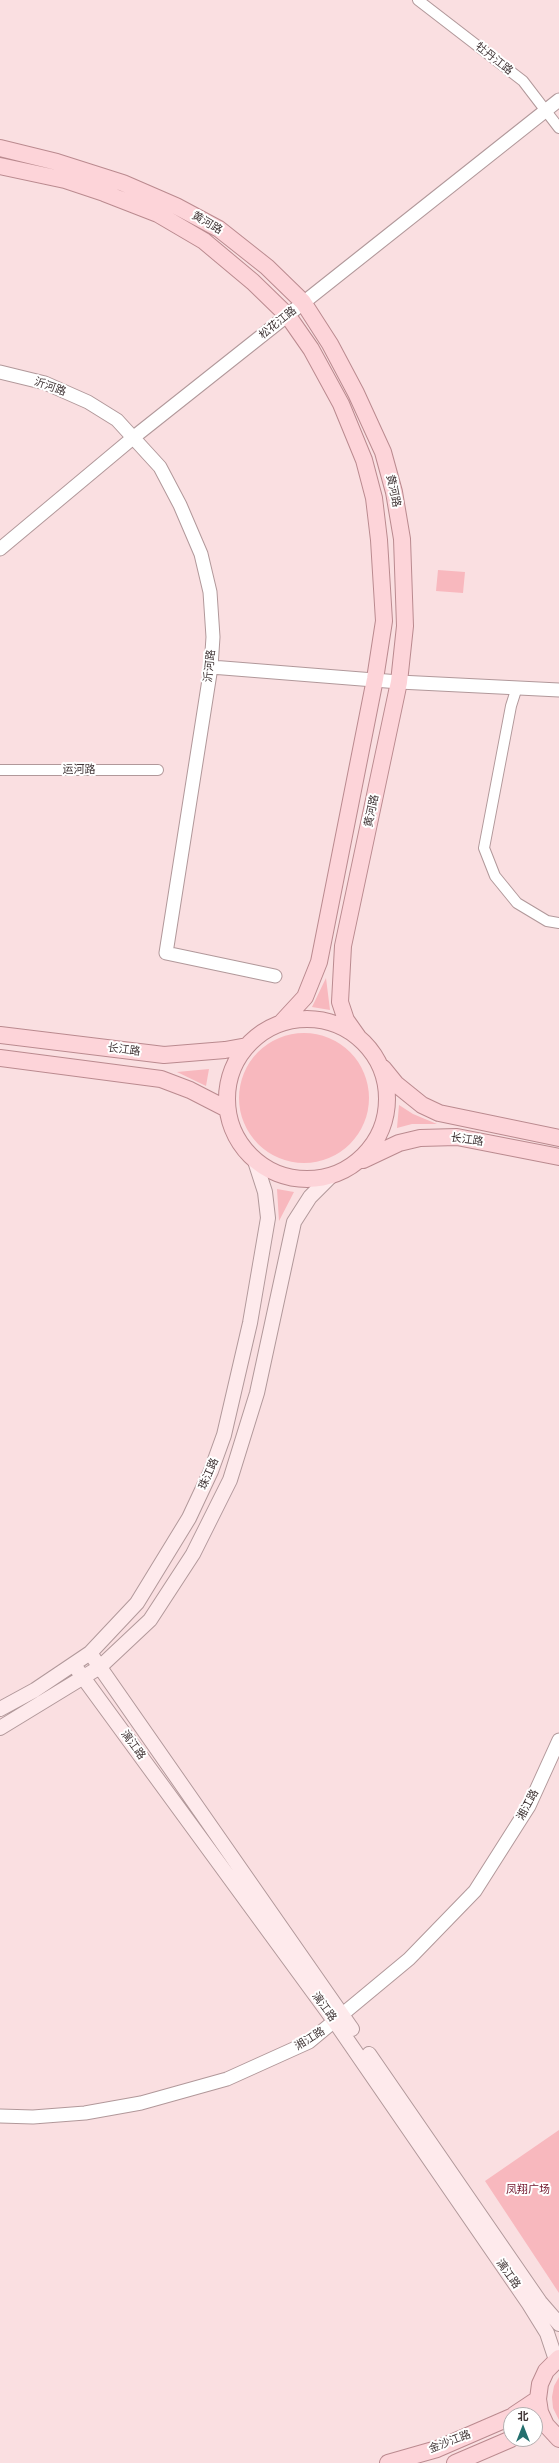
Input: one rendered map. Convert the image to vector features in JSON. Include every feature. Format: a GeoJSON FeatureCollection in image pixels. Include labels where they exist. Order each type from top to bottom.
{"type":"FeatureCollection","features":[{"type":"Feature","properties":{"kind":"main road","name":"黄河路"},"geometry":{"type":"LineString","coordinates":[[0,148],[57,162],[124,183],[176,206],[219,229],[268,267],[303,302],[330,344],[356,393],[383,452],[394,492],[402,540],[405,626],[399,682],[343,946],[340,1002],[346,1020],[378,1062]]}},
{"type":"Feature","properties":{"kind":"main road","name":"黄河路"},"geometry":{"type":"LineString","coordinates":[[0,166],[65,180],[158,214],[204,241],[254,282],[288,316],[311,349],[341,404],[364,460],[374,498],[379,540],[384,621],[375,679],[319,962],[305,997],[281,1023]]}},
{"type":"Feature","properties":{"kind":"main road"},"geometry":{"type":"LineString","coordinates":[[255,1161],[236,1136],[227,1109],[228,1090],[232,1070],[247,1046],[269,1029],[281,1023],[297,1020],[319,1020],[336,1025],[358,1037]]}},
{"type":"Feature","properties":{"kind":"main road","name":"长江路"},"geometry":{"type":"LineString","coordinates":[[0,1035],[164,1055],[247,1046]]}},
{"type":"Feature","properties":{"kind":"main road"},"geometry":{"type":"LineString","coordinates":[[0,1058],[161,1079],[190,1090],[227,1109]]}},
{"type":"Feature","properties":{"kind":"main road"},"geometry":{"type":"LineString","coordinates":[[355,1164],[369,1151],[379,1136],[387,1110],[385,1078],[378,1062]]}},
{"type":"Feature","properties":{"kind":"main road","name":"长江路"},"geometry":{"type":"LineString","coordinates":[[378,1062],[396,1084],[422,1105],[439,1112],[559,1138]]}},
{"type":"Feature","properties":{"kind":"main road","name":"长江路"},"geometry":{"type":"LineString","coordinates":[[255,1161],[286,1177],[297,1179],[314,1179],[331,1176],[399,1143],[438,1137],[457,1137],[559,1157]]}},
{"type":"Feature","properties":{"kind":"main road","name":"珠江路"},"geometry":{"type":"LineString","coordinates":[[0,1709],[74,1665],[90,1653],[137,1602],[176,1542],[212,1470],[224,1435],[250,1323],[268,1218],[265,1192],[255,1161]]}},
{"type":"Feature","properties":{"kind":"main road"},"geometry":{"type":"LineString","coordinates":[[0,1728],[100,1667],[150,1620],[193,1554],[230,1480],[257,1393],[294,1222],[310,1197],[331,1176]]}},
{"type":"Feature","properties":{"kind":"main road","name":"漓江路"},"geometry":{"type":"LineString","coordinates":[[90,1653],[339,2019],[529,2304],[547,2333],[557,2359]]}},
{"type":"Feature","properties":{"kind":"main road","name":"漓江路"},"geometry":{"type":"LineString","coordinates":[[74,1665],[339,2019],[540,2302],[559,2324]]}},
{"type":"Feature","properties":{"kind":"main road"},"geometry":{"type":"LineString","coordinates":[[557,2359],[546,2371],[540,2384],[538,2399],[546,2425],[557,2437]]}},
{"type":"Feature","properties":{"kind":"main road"},"geometry":{"type":"LineString","coordinates":[[526,2407],[538,2399]]}},
{"type":"Feature","properties":{"kind":"main road","name":"金沙江路"},"geometry":{"type":"LineString","coordinates":[[388,2463],[437,2449],[503,2420]]}},
{"type":"Feature","properties":{"kind":"main road"},"geometry":{"type":"LineString","coordinates":[[543,2435],[557,2437]]}},
{"type":"Feature","properties":{"kind":"main road","name":"金沙江路"},"geometry":{"type":"LineString","coordinates":[[455,2463],[503,2442]]}},
{"type":"Feature","properties":{"kind":"street","name":"牡丹江路"},"geometry":{"type":"LineString","coordinates":[[418,0],[523,81],[547,110],[559,128]]}},
{"type":"Feature","properties":{"kind":"street","name":"松花江路"},"geometry":{"type":"LineString","coordinates":[[0,550],[134,437],[559,100]]}},
{"type":"Feature","properties":{"kind":"street","name":"沂河路"},"geometry":{"type":"LineString","coordinates":[[0,372],[45,383],[88,402],[117,420],[160,467],[180,505],[201,554],[210,592],[213,637],[211,667],[166,953],[274,976]]}},
{"type":"Feature","properties":{"kind":"street"},"geometry":{"type":"LineString","coordinates":[[211,667],[399,682],[559,690]]}},
{"type":"Feature","properties":{"kind":"street"},"geometry":{"type":"LineString","coordinates":[[517,687],[484,848],[495,876],[517,903],[548,921],[559,923]]}},
{"type":"Feature","properties":{"kind":"street","name":"运河路"},"geometry":{"type":"LineString","coordinates":[[0,770],[158,770]]}},
{"type":"Feature","properties":{"kind":"street","name":"湘江路"},"geometry":{"type":"LineString","coordinates":[[0,2116],[33,2117],[85,2113],[141,2103],[227,2079],[264,2064],[309,2042],[339,2019],[409,1959],[475,1891],[529,1806],[559,1740]]}},
{"type":"Feature","properties":{"kind":"green space"},"geometry":{"type":"Polygon","coordinates":[[[438,570],[465,572],[463,593],[436,591],[438,570]]]}},
{"type":"Feature","properties":{"kind":"green space"},"geometry":{"type":"Polygon","coordinates":[[[326,978],[330,1010],[312,1007],[326,978]]]}},
{"type":"Feature","properties":{"kind":"green space"},"geometry":{"type":"Polygon","coordinates":[[[310,1033],[323,1035],[335,1040],[355,1057],[362,1067],[367,1079],[369,1098],[367,1117],[362,1129],[345,1149],[335,1156],[323,1161],[298,1163],[285,1161],[273,1156],[253,1139],[246,1129],[241,1117],[239,1092],[241,1079],[246,1067],[263,1047],[273,1040],[285,1035],[310,1033]]]}},
{"type":"Feature","properties":{"kind":"green space"},"geometry":{"type":"Polygon","coordinates":[[[209,1069],[206,1086],[177,1072],[209,1069]]]}},
{"type":"Feature","properties":{"kind":"green space"},"geometry":{"type":"Polygon","coordinates":[[[399,1105],[413,1114],[437,1124],[412,1124],[397,1128],[399,1105]]]}},
{"type":"Feature","properties":{"kind":"green space"},"geometry":{"type":"Polygon","coordinates":[[[277,1189],[294,1192],[279,1221],[277,1189]]]}},
{"type":"Feature","properties":{"kind":"green space","name":"凤翔广场"},"geometry":{"type":"Polygon","coordinates":[[[559,2130],[559,2293],[485,2181],[559,2130]]]}},
{"type":"Feature","properties":{"kind":"green space"},"geometry":{"type":"Polygon","coordinates":[[[559,2377],[559,2420],[553,2408],[552,2397],[554,2386],[559,2377]]]}}]}
